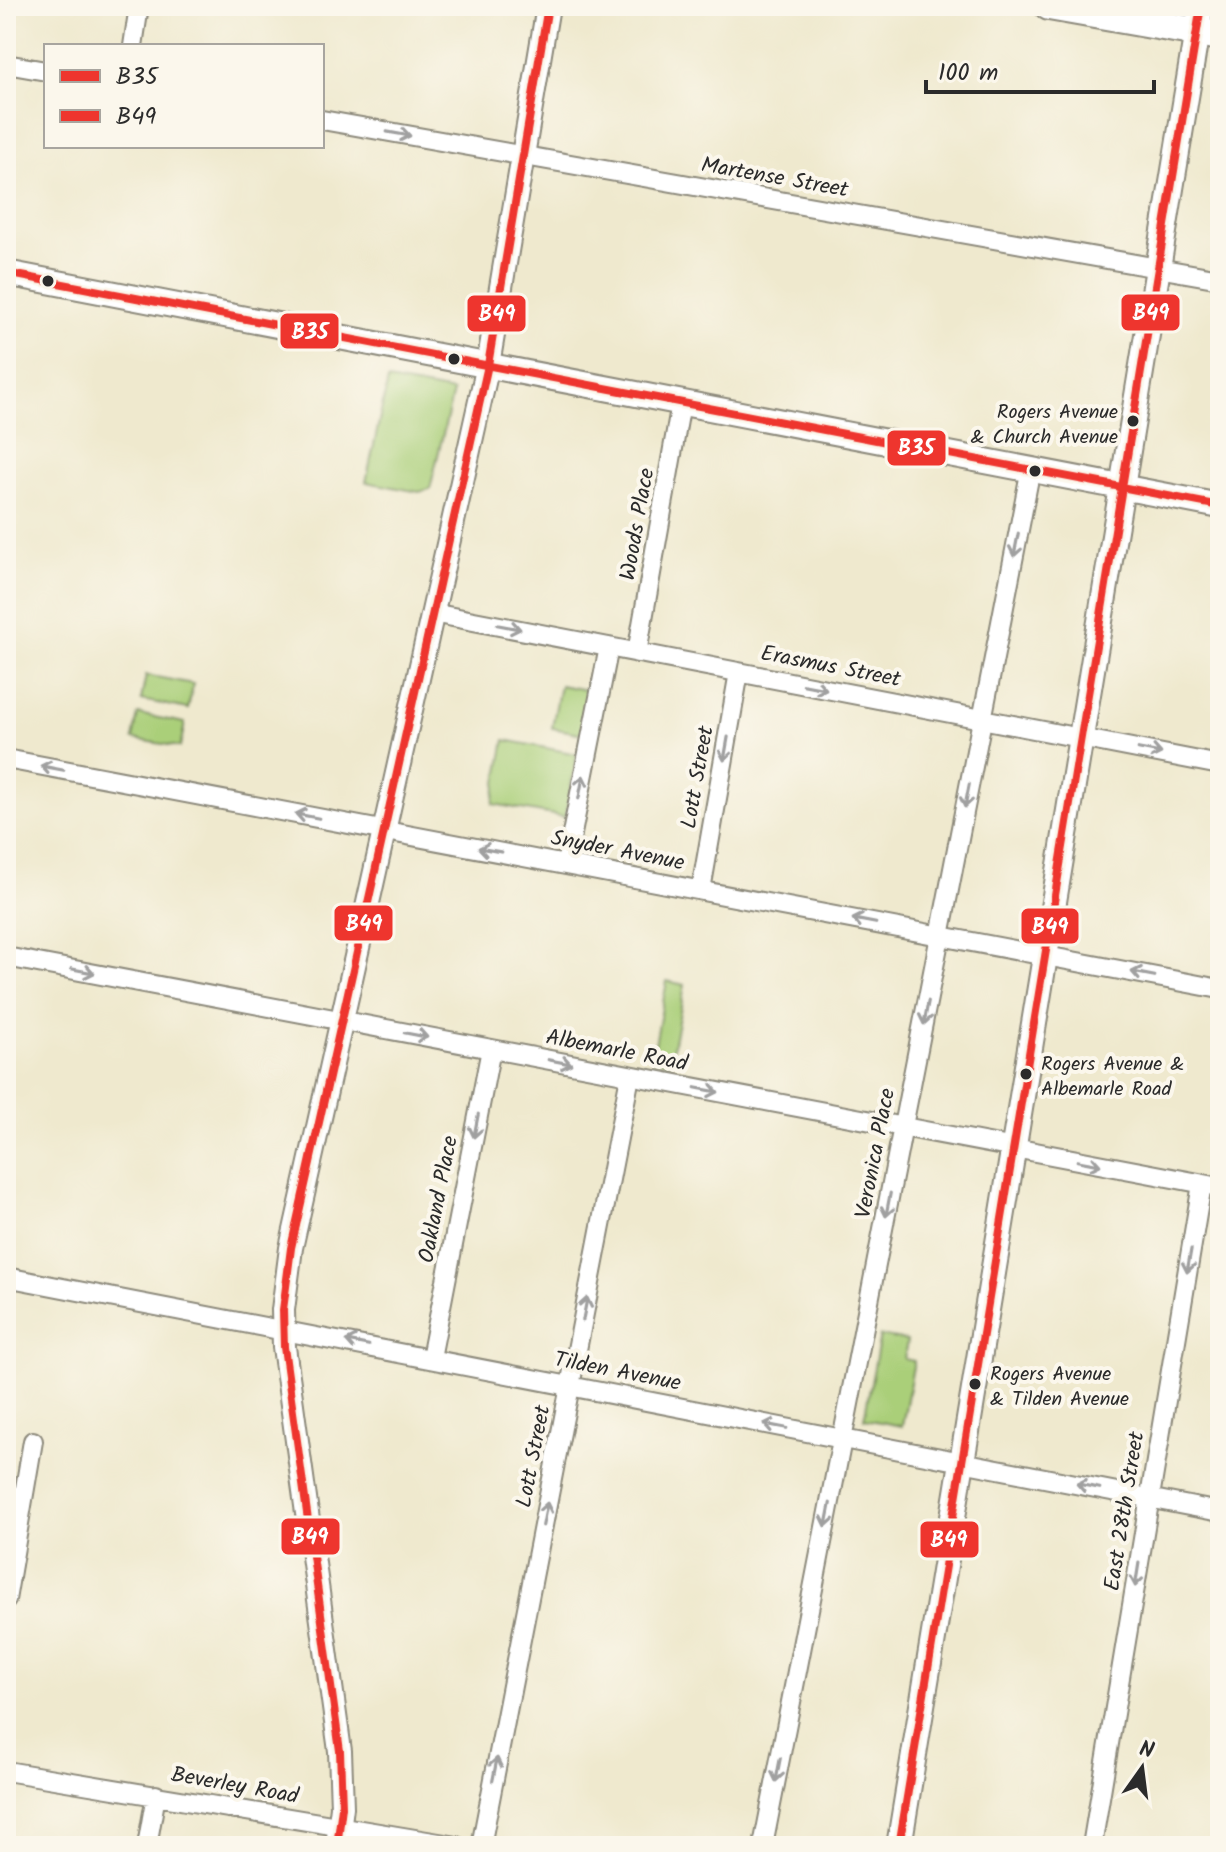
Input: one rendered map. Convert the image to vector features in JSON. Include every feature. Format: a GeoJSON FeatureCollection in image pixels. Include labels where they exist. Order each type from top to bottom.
{"type":"FeatureCollection","features":[{"type":"Feature","properties":{"kind":"highway"},"geometry":{"type":"LineString","coordinates":[[1049,6],[1206,25]]}},
{"type":"Feature","properties":{"kind":"main road"},"geometry":{"type":"LineString","coordinates":[[899,1846],[1157,268],[1206,25]]}},
{"type":"Feature","properties":{"kind":"main road"},"geometry":{"type":"LineString","coordinates":[[6,273],[1220,506]]}},
{"type":"Feature","properties":{"kind":"street"},"geometry":{"type":"LineString","coordinates":[[133,44],[139,6]]}},
{"type":"Feature","properties":{"kind":"street"},"geometry":{"type":"LineString","coordinates":[[339,1836],[342,1807],[340,1751],[283,1329],[284,1289],[488,365],[548,6]]}},
{"type":"Feature","properties":{"kind":"street"},"geometry":{"type":"LineString","coordinates":[[6,64],[44,71]]}},
{"type":"Feature","properties":{"kind":"street","name":"Martense Street"},"geometry":{"type":"LineString","coordinates":[[324,120],[1220,279]]}},
{"type":"Feature","properties":{"kind":"street","name":"Woods Place"},"geometry":{"type":"LineString","coordinates":[[637,653],[681,403]]}},
{"type":"Feature","properties":{"kind":"street","name":"Veronica Place"},"geometry":{"type":"LineString","coordinates":[[763,1846],[1031,468]]}},
{"type":"Feature","properties":{"kind":"street","name":"Erasmus Street"},"geometry":{"type":"LineString","coordinates":[[432,613],[1220,765]]}},
{"type":"Feature","properties":{"kind":"street"},"geometry":{"type":"LineString","coordinates":[[566,864],[609,647]]}},
{"type":"Feature","properties":{"kind":"street","name":"Lott Street"},"geometry":{"type":"LineString","coordinates":[[701,890],[739,672]]}},
{"type":"Feature","properties":{"kind":"street","name":"Snyder Avenue"},"geometry":{"type":"LineString","coordinates":[[6,759],[1220,989]]}},
{"type":"Feature","properties":{"kind":"street","name":"Albemarle Road"},"geometry":{"type":"LineString","coordinates":[[6,957],[1211,1186]]}},
{"type":"Feature","properties":{"kind":"street","name":"Oakland Place"},"geometry":{"type":"LineString","coordinates":[[431,1358],[491,1049]]}},
{"type":"Feature","properties":{"kind":"street","name":"Lott Street"},"geometry":{"type":"LineString","coordinates":[[481,1846],[630,1076]]}},
{"type":"Feature","properties":{"kind":"street","name":"East 28th Street"},"geometry":{"type":"LineString","coordinates":[[1092,1846],[1149,1498],[1211,1186]]}},
{"type":"Feature","properties":{"kind":"street","name":"Tilden Avenue"},"geometry":{"type":"LineString","coordinates":[[6,1277],[1220,1512]]}},
{"type":"Feature","properties":{"kind":"street"},"geometry":{"type":"LineString","coordinates":[[7,1589],[33,1441]]}},
{"type":"Feature","properties":{"kind":"street","name":"Beverley Road"},"geometry":{"type":"LineString","coordinates":[[6,1771],[156,1795],[339,1836],[457,1846]]}},
{"type":"Feature","properties":{"kind":"street"},"geometry":{"type":"LineString","coordinates":[[147,1846],[156,1795]]}},
{"type":"Feature","properties":{"kind":"green space"},"geometry":{"type":"Polygon","coordinates":[[[388,380],[453,392],[430,489],[419,492],[366,482],[388,380]]]}},
{"type":"Feature","properties":{"kind":"green space"},"geometry":{"type":"Polygon","coordinates":[[[146,675],[193,684],[188,709],[141,700],[146,675]]]}},
{"type":"Feature","properties":{"kind":"green space"},"geometry":{"type":"Polygon","coordinates":[[[560,685],[592,691],[584,734],[552,728],[560,685]]]}},
{"type":"Feature","properties":{"kind":"green space"},"geometry":{"type":"Polygon","coordinates":[[[138,714],[185,723],[180,747],[133,739],[138,714]]]}},
{"type":"Feature","properties":{"kind":"green space"},"geometry":{"type":"Polygon","coordinates":[[[505,740],[577,754],[565,817],[493,804],[505,740]]]}},
{"type":"Feature","properties":{"kind":"green space"},"geometry":{"type":"Polygon","coordinates":[[[667,981],[685,985],[670,1063],[652,1060],[667,981]]]}},
{"type":"Feature","properties":{"kind":"green space"},"geometry":{"type":"Polygon","coordinates":[[[880,1336],[907,1341],[904,1359],[914,1361],[902,1426],[864,1419],[880,1336]]]}},
{"type":"Feature","properties":{"kind":"transit line","name":"B49"},"geometry":{"type":"LineString","coordinates":[[337,1846],[342,1807],[340,1751],[284,1347],[283,1310],[291,1248],[488,365],[548,6]]}},
{"type":"Feature","properties":{"kind":"transit line","name":"B49"},"geometry":{"type":"LineString","coordinates":[[899,1846],[1201,6]]}},
{"type":"Feature","properties":{"kind":"transit line","name":"B35"},"geometry":{"type":"LineString","coordinates":[[6,273],[1220,506]]}},
{"type":"Feature","properties":{"kind":"place","name":"Rogers Avenue & Church Avenue"},"geometry":{"type":"Point","coordinates":[1133,421]}},
{"type":"Feature","properties":{"kind":"place","name":"Rogers Avenue & Albemarle Road"},"geometry":{"type":"Point","coordinates":[1026,1074]}},
{"type":"Feature","properties":{"kind":"place","name":"Rogers Avenue & Tilden Avenue"},"geometry":{"type":"Point","coordinates":[975,1384]}}]}
